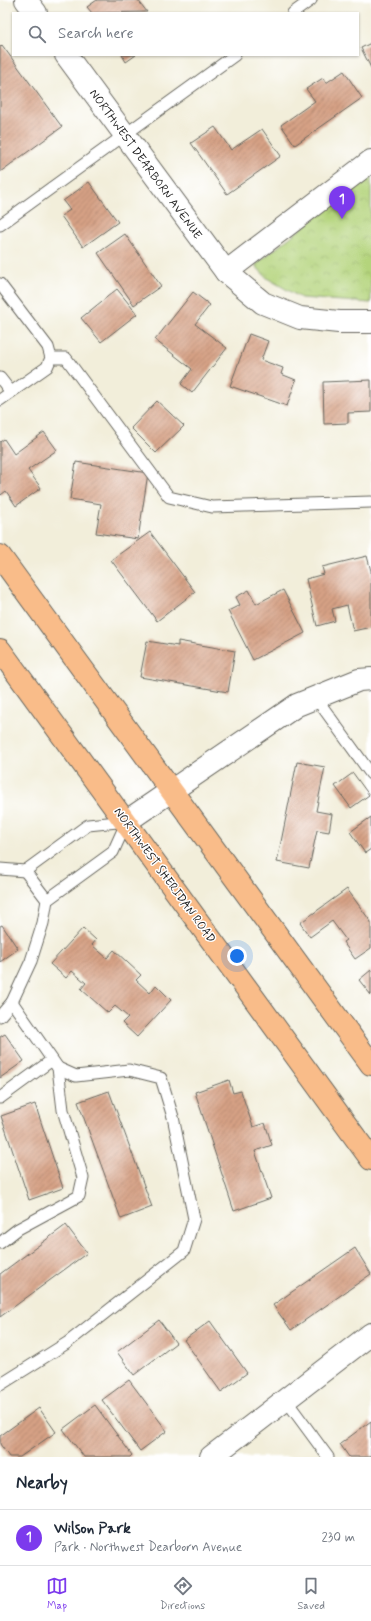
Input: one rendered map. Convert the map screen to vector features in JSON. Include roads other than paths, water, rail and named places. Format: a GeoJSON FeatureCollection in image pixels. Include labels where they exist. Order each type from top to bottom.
{"type":"FeatureCollection","features":[{"type":"Feature","properties":{"kind":"main road"},"geometry":{"type":"LineString","coordinates":[[0,556],[371,1064]]}},
{"type":"Feature","properties":{"kind":"main road","name":"NORTHWEST SHERIDAN ROAD"},"geometry":{"type":"LineString","coordinates":[[0,650],[127,821],[371,1159]]}},
{"type":"Feature","properties":{"kind":"street"},"geometry":{"type":"LineString","coordinates":[[26,0],[35,12]]}},
{"type":"Feature","properties":{"kind":"street","name":"NORTHWEST DEARBORN AVENUE"},"geometry":{"type":"LineString","coordinates":[[67,56],[226,272],[263,303],[300,318],[339,322],[371,322]]}},
{"type":"Feature","properties":{"kind":"street"},"geometry":{"type":"LineString","coordinates":[[226,272],[371,161]]}},
{"type":"Feature","properties":{"kind":"street"},"geometry":{"type":"LineString","coordinates":[[127,821],[297,706],[359,680],[371,679]]}},
{"type":"Feature","properties":{"kind":"street"},"geometry":{"type":"LineString","coordinates":[[211,1457],[371,1334]]}},
{"type":"Feature","properties":{"kind":"lane"},"geometry":{"type":"LineString","coordinates":[[294,12],[311,0]]}},
{"type":"Feature","properties":{"kind":"lane"},"geometry":{"type":"LineString","coordinates":[[0,225],[234,56]]}},
{"type":"Feature","properties":{"kind":"lane"},"geometry":{"type":"LineString","coordinates":[[0,284],[48,347],[51,358],[47,367],[0,400]]}},
{"type":"Feature","properties":{"kind":"lane"},"geometry":{"type":"LineString","coordinates":[[51,358],[66,358],[170,497],[212,507],[371,502]]}},
{"type":"Feature","properties":{"kind":"lane"},"geometry":{"type":"LineString","coordinates":[[0,378],[11,392]]}},
{"type":"Feature","properties":{"kind":"lane"},"geometry":{"type":"LineString","coordinates":[[316,698],[371,774]]}},
{"type":"Feature","properties":{"kind":"lane"},"geometry":{"type":"LineString","coordinates":[[0,869],[25,871],[88,825],[127,821]]}},
{"type":"Feature","properties":{"kind":"lane"},"geometry":{"type":"LineString","coordinates":[[0,1016],[12,1002],[31,961],[43,923],[47,900],[113,852],[127,821]]}},
{"type":"Feature","properties":{"kind":"lane"},"geometry":{"type":"LineString","coordinates":[[25,871],[47,900]]}},
{"type":"Feature","properties":{"kind":"lane"},"geometry":{"type":"LineString","coordinates":[[0,1243],[18,1229],[79,1196],[83,1178],[63,1110],[55,1064],[12,1002]]}},
{"type":"Feature","properties":{"kind":"lane"},"geometry":{"type":"LineString","coordinates":[[0,1098],[55,1064]]}},
{"type":"Feature","properties":{"kind":"lane"},"geometry":{"type":"LineString","coordinates":[[0,1385],[67,1343],[184,1251],[194,1219],[173,1117],[162,1078],[129,1070],[76,1076],[55,1064]]}},
{"type":"Feature","properties":{"kind":"lane"},"geometry":{"type":"LineString","coordinates":[[286,1400],[328,1457]]}},
{"type":"Feature","properties":{"kind":"place","name":"Wilson Park"},"geometry":{"type":"Point","coordinates":[342,219]}}]}
